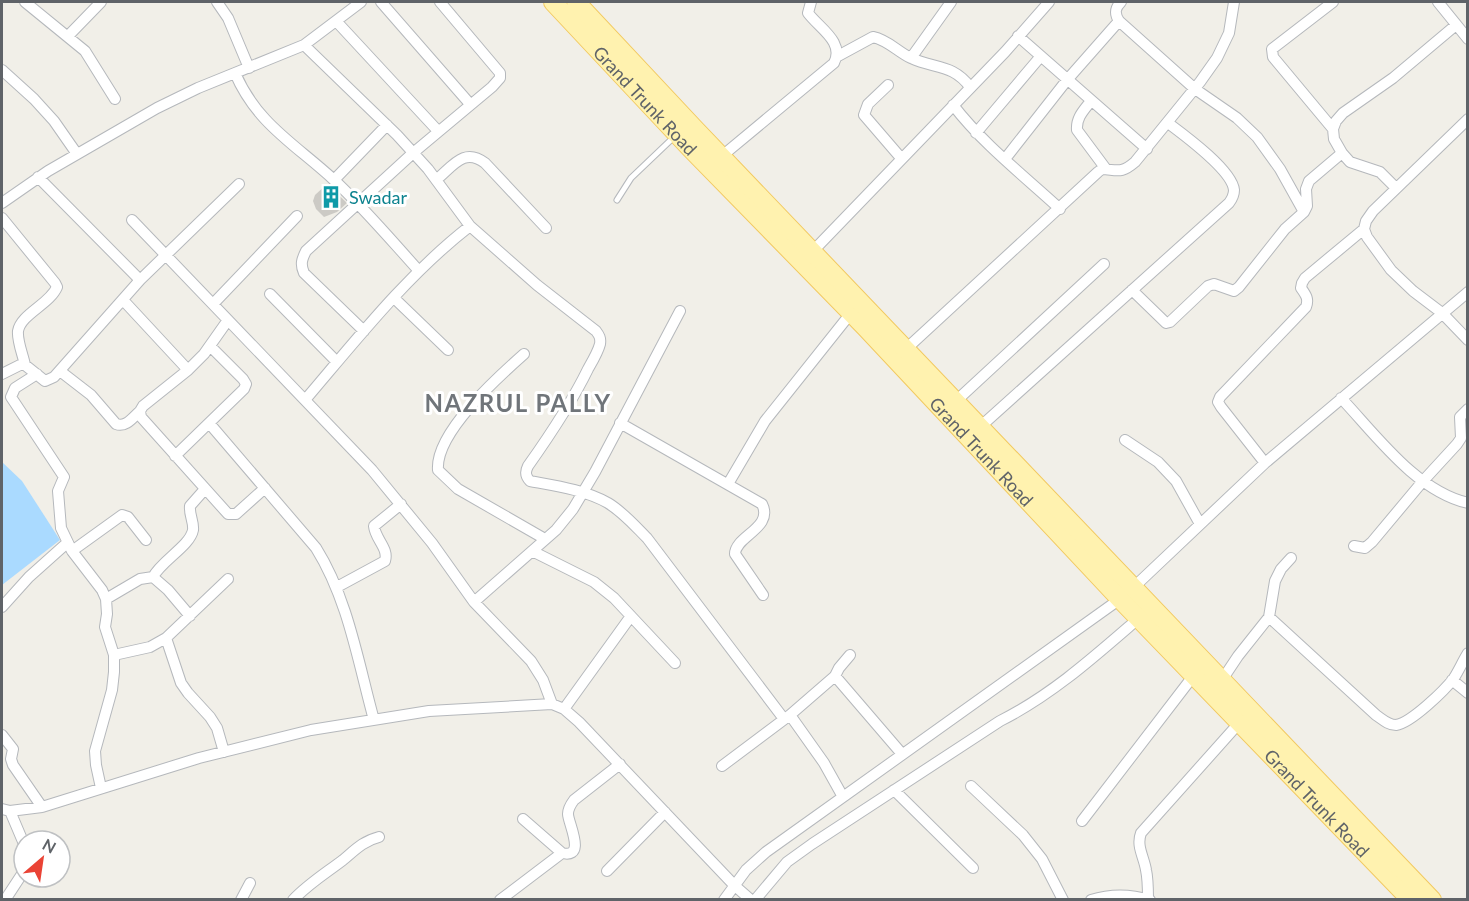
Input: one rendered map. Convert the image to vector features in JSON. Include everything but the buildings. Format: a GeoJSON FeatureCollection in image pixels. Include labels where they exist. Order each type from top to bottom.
{"type":"FeatureCollection","features":[{"type":"Feature","properties":{"kind":"main road","name":"Grand Trunk Road"},"geometry":{"type":"LineString","coordinates":[[553,2],[851,313],[1127,593],[1222,680],[1432,900]]}},
{"type":"Feature","properties":{"kind":"main road","name":"Grand Trunk Road"},"geometry":{"type":"LineString","coordinates":[[576,2],[956,401],[1127,593],[1139,618],[1410,900]]}},
{"type":"Feature","properties":{"kind":"street"},"geometry":{"type":"LineString","coordinates":[[25,2],[69,35],[89,56],[115,99]]}},
{"type":"Feature","properties":{"kind":"street"},"geometry":{"type":"LineString","coordinates":[[69,35],[101,2]]}},
{"type":"Feature","properties":{"kind":"street"},"geometry":{"type":"LineString","coordinates":[[217,2],[228,18],[249,68]]}},
{"type":"Feature","properties":{"kind":"street"},"geometry":{"type":"LineString","coordinates":[[2,203],[38,177],[157,108],[304,45],[361,2]]}},
{"type":"Feature","properties":{"kind":"street"},"geometry":{"type":"LineString","coordinates":[[381,2],[470,104]]}},
{"type":"Feature","properties":{"kind":"street"},"geometry":{"type":"LineString","coordinates":[[364,331],[304,273],[301,266],[306,251],[413,153],[500,78],[500,73],[440,2]]}},
{"type":"Feature","properties":{"kind":"street"},"geometry":{"type":"LineString","coordinates":[[812,2],[808,13],[829,36],[837,48],[838,56]]}},
{"type":"Feature","properties":{"kind":"street"},"geometry":{"type":"LineString","coordinates":[[911,58],[951,2]]}},
{"type":"Feature","properties":{"kind":"street"},"geometry":{"type":"LineString","coordinates":[[813,251],[1049,2]]}},
{"type":"Feature","properties":{"kind":"street"},"geometry":{"type":"LineString","coordinates":[[1121,2],[1115,15],[1119,21],[1195,89],[1237,118],[1257,137],[1280,169],[1304,212]]}},
{"type":"Feature","properties":{"kind":"street"},"geometry":{"type":"LineString","coordinates":[[906,349],[1098,172],[1106,169],[1123,171],[1135,162],[1195,89],[1221,50],[1228,33],[1234,2]]}},
{"type":"Feature","properties":{"kind":"street"},"geometry":{"type":"LineString","coordinates":[[1333,2],[1272,49],[1273,57],[1333,129]]}},
{"type":"Feature","properties":{"kind":"street"},"geometry":{"type":"LineString","coordinates":[[1438,2],[1467,39]]}},
{"type":"Feature","properties":{"kind":"street"},"geometry":{"type":"LineString","coordinates":[[336,21],[438,131]]}},
{"type":"Feature","properties":{"kind":"street"},"geometry":{"type":"LineString","coordinates":[[1005,159],[1067,80],[1119,21]]}},
{"type":"Feature","properties":{"kind":"street"},"geometry":{"type":"LineString","coordinates":[[1396,188],[1380,172],[1350,162],[1341,153],[1334,139],[1333,129],[1343,113],[1393,78],[1456,25]]}},
{"type":"Feature","properties":{"kind":"street"},"geometry":{"type":"LineString","coordinates":[[1018,36],[1147,149]]}},
{"type":"Feature","properties":{"kind":"street"},"geometry":{"type":"LineString","coordinates":[[722,156],[801,93],[834,63],[838,56],[873,37],[882,39],[911,58],[954,71],[963,77],[970,87]]}},
{"type":"Feature","properties":{"kind":"street"},"geometry":{"type":"LineString","coordinates":[[304,45],[413,153],[470,226],[600,336],[600,344],[577,392],[525,471],[526,477],[531,481],[583,492],[608,504],[629,519],[647,538],[824,763],[843,797]]}},
{"type":"Feature","properties":{"kind":"street"},"geometry":{"type":"LineString","coordinates":[[976,133],[1041,56]]}},
{"type":"Feature","properties":{"kind":"street"},"geometry":{"type":"LineString","coordinates":[[2,70],[54,121],[77,154]]}},
{"type":"Feature","properties":{"kind":"street"},"geometry":{"type":"LineString","coordinates":[[235,73],[257,113],[334,180],[419,271]]}},
{"type":"Feature","properties":{"kind":"street"},"geometry":{"type":"LineString","coordinates":[[888,86],[868,104],[864,115],[901,158]]}},
{"type":"Feature","properties":{"kind":"street"},"geometry":{"type":"LineString","coordinates":[[1091,101],[1080,114],[1077,130],[1106,169]]}},
{"type":"Feature","properties":{"kind":"street"},"geometry":{"type":"LineString","coordinates":[[953,105],[976,133],[1060,209]]}},
{"type":"Feature","properties":{"kind":"street"},"geometry":{"type":"LineString","coordinates":[[1462,332],[1391,270],[1367,237],[1364,229],[1373,211],[1467,119]]}},
{"type":"Feature","properties":{"kind":"street"},"geometry":{"type":"LineString","coordinates":[[980,427],[1223,209],[1233,196],[1234,188],[1222,170],[1191,140],[1168,123]]}},
{"type":"Feature","properties":{"kind":"street"},"geometry":{"type":"LineString","coordinates":[[334,180],[387,125]]}},
{"type":"Feature","properties":{"kind":"street"},"geometry":{"type":"LineString","coordinates":[[1132,290],[1161,321],[1166,323],[1170,322],[1208,286],[1214,284],[1234,291],[1285,229],[1304,212],[1307,206],[1306,189],[1309,181],[1341,153]]}},
{"type":"Feature","properties":{"kind":"street"},"geometry":{"type":"LineString","coordinates":[[436,180],[464,157],[471,155],[477,157],[546,228]]}},
{"type":"Feature","properties":{"kind":"street"},"geometry":{"type":"LineString","coordinates":[[38,177],[140,280]]}},
{"type":"Feature","properties":{"kind":"street"},"geometry":{"type":"LineString","coordinates":[[2,218],[57,287],[51,296],[23,321],[18,334],[26,365],[45,381],[60,371],[140,280],[239,184]]}},
{"type":"Feature","properties":{"kind":"street"},"geometry":{"type":"LineString","coordinates":[[213,304],[297,216]]}},
{"type":"Feature","properties":{"kind":"street"},"geometry":{"type":"LineString","coordinates":[[132,220],[372,470],[401,504],[474,602],[531,661],[543,680],[552,704]]}},
{"type":"Feature","properties":{"kind":"street"},"geometry":{"type":"LineString","coordinates":[[305,400],[419,271],[470,226]]}},
{"type":"Feature","properties":{"kind":"street"},"geometry":{"type":"LineString","coordinates":[[1264,463],[1221,407],[1218,402],[1220,397],[1306,307],[1307,296],[1301,288],[1305,278],[1364,229]]}},
{"type":"Feature","properties":{"kind":"street"},"geometry":{"type":"LineString","coordinates":[[956,401],[1104,264]]}},
{"type":"Feature","properties":{"kind":"street"},"geometry":{"type":"LineString","coordinates":[[724,900],[746,870],[766,852],[1127,593],[1264,463],[1467,292]]}},
{"type":"Feature","properties":{"kind":"street"},"geometry":{"type":"LineString","coordinates":[[270,294],[338,362]]}},
{"type":"Feature","properties":{"kind":"street"},"geometry":{"type":"LineString","coordinates":[[394,298],[448,350]]}},
{"type":"Feature","properties":{"kind":"street"},"geometry":{"type":"LineString","coordinates":[[123,300],[188,370]]}},
{"type":"Feature","properties":{"kind":"street"},"geometry":{"type":"LineString","coordinates":[[474,602],[561,523],[583,492],[680,311]]}},
{"type":"Feature","properties":{"kind":"street"},"geometry":{"type":"LineString","coordinates":[[728,484],[765,421],[851,313]]}},
{"type":"Feature","properties":{"kind":"street"},"geometry":{"type":"LineString","coordinates":[[60,371],[91,395],[120,426],[188,370],[210,346],[228,320]]}},
{"type":"Feature","properties":{"kind":"street"},"geometry":{"type":"LineString","coordinates":[[175,456],[237,397],[246,384],[210,346]]}},
{"type":"Feature","properties":{"kind":"street"},"geometry":{"type":"LineString","coordinates":[[524,354],[488,387],[455,428],[438,460],[438,470],[458,489],[545,539]]}},
{"type":"Feature","properties":{"kind":"street"},"geometry":{"type":"LineString","coordinates":[[2,374],[20,365],[26,365]]}},
{"type":"Feature","properties":{"kind":"street"},"geometry":{"type":"LineString","coordinates":[[37,374],[15,388],[11,397],[64,477],[58,491],[61,528],[70,547],[102,590],[106,599],[105,627],[114,655],[114,672],[112,690],[95,751],[101,788]]}},
{"type":"Feature","properties":{"kind":"street"},"geometry":{"type":"LineString","coordinates":[[1341,398],[1423,481],[1453,500],[1467,503]]}},
{"type":"Feature","properties":{"kind":"street"},"geometry":{"type":"LineString","coordinates":[[1354,546],[1365,549],[1457,444],[1461,438],[1460,417],[1467,408]]}},
{"type":"Feature","properties":{"kind":"street"},"geometry":{"type":"LineString","coordinates":[[140,411],[145,423],[224,511],[232,515],[236,514],[265,488]]}},
{"type":"Feature","properties":{"kind":"street"},"geometry":{"type":"LineString","coordinates":[[209,423],[316,548],[328,567],[337,587],[374,720]]}},
{"type":"Feature","properties":{"kind":"street"},"geometry":{"type":"LineString","coordinates":[[620,423],[762,504],[765,510],[760,524],[738,545],[735,554],[763,595]]}},
{"type":"Feature","properties":{"kind":"street"},"geometry":{"type":"LineString","coordinates":[[1125,440],[1158,462],[1176,481],[1200,524]]}},
{"type":"Feature","properties":{"kind":"street"},"geometry":{"type":"LineString","coordinates":[[153,577],[157,569],[193,532],[190,506],[205,489]]}},
{"type":"Feature","properties":{"kind":"street"},"geometry":{"type":"LineString","coordinates":[[337,587],[385,561],[386,552],[374,531],[374,526],[401,504]]}},
{"type":"Feature","properties":{"kind":"street"},"geometry":{"type":"LineString","coordinates":[[2,608],[29,577],[70,547],[122,514],[128,517],[146,540]]}},
{"type":"Feature","properties":{"kind":"street"},"geometry":{"type":"LineString","coordinates":[[532,551],[594,582],[614,598],[675,663]]}},
{"type":"Feature","properties":{"kind":"street"},"geometry":{"type":"LineString","coordinates":[[1222,680],[1269,617],[1275,580],[1291,558]]}},
{"type":"Feature","properties":{"kind":"street"},"geometry":{"type":"LineString","coordinates":[[106,599],[140,579],[153,577],[190,616]]}},
{"type":"Feature","properties":{"kind":"street"},"geometry":{"type":"LineString","coordinates":[[114,655],[150,647],[166,638],[228,579]]}},
{"type":"Feature","properties":{"kind":"street"},"geometry":{"type":"LineString","coordinates":[[564,709],[631,616]]}},
{"type":"Feature","properties":{"kind":"street"},"geometry":{"type":"LineString","coordinates":[[1269,617],[1388,724],[1398,725],[1409,719],[1439,695],[1452,680],[1467,653]]}},
{"type":"Feature","properties":{"kind":"street"},"geometry":{"type":"LineString","coordinates":[[16,829],[6,810],[42,807],[225,752],[310,730],[429,711],[552,704],[564,709],[579,722],[735,886],[753,900],[787,862],[894,790],[1058,686],[1139,618]]}},
{"type":"Feature","properties":{"kind":"street"},"geometry":{"type":"LineString","coordinates":[[166,638],[181,682],[213,723],[225,752]]}},
{"type":"Feature","properties":{"kind":"street"},"geometry":{"type":"LineString","coordinates":[[722,766],[787,717],[836,676],[838,668],[850,656]]}},
{"type":"Feature","properties":{"kind":"street"},"geometry":{"type":"LineString","coordinates":[[1082,821],[1194,675]]}},
{"type":"Feature","properties":{"kind":"street"},"geometry":{"type":"LineString","coordinates":[[836,676],[902,754]]}},
{"type":"Feature","properties":{"kind":"street"},"geometry":{"type":"LineString","coordinates":[[1452,680],[1467,693]]}},
{"type":"Feature","properties":{"kind":"street"},"geometry":{"type":"LineString","coordinates":[[1091,900],[1101,896],[1125,895],[1149,899],[1146,869],[1139,846],[1141,833],[1240,722]]}},
{"type":"Feature","properties":{"kind":"street"},"geometry":{"type":"LineString","coordinates":[[2,735],[13,748],[11,759],[13,765],[42,807]]}},
{"type":"Feature","properties":{"kind":"street"},"geometry":{"type":"LineString","coordinates":[[524,819],[562,853],[567,854],[575,847],[568,813],[570,806],[574,800],[620,764]]}},
{"type":"Feature","properties":{"kind":"street"},"geometry":{"type":"LineString","coordinates":[[971,786],[1023,835],[1042,859],[1063,900]]}},
{"type":"Feature","properties":{"kind":"street"},"geometry":{"type":"LineString","coordinates":[[894,790],[973,868]]}},
{"type":"Feature","properties":{"kind":"street"},"geometry":{"type":"LineString","coordinates":[[607,871],[665,812]]}},
{"type":"Feature","properties":{"kind":"street"},"geometry":{"type":"LineString","coordinates":[[293,900],[320,875],[359,846],[379,837]]}},
{"type":"Feature","properties":{"kind":"street"},"geometry":{"type":"LineString","coordinates":[[500,900],[562,853]]}},
{"type":"Feature","properties":{"kind":"street"},"geometry":{"type":"LineString","coordinates":[[241,900],[250,883]]}},
{"type":"Feature","properties":{"kind":"lane"},"geometry":{"type":"LineString","coordinates":[[617,200],[631,178],[678,134]]}},
{"type":"Feature","properties":{"kind":"water"},"geometry":{"type":"Polygon","coordinates":[[[2,462],[22,481],[60,540],[2,585],[2,462]]]}},
{"type":"Feature","properties":{"kind":"place","name":"Swadar"},"geometry":{"type":"Point","coordinates":[331,197]}},
{"type":"Feature","properties":{"kind":"district","name":"NAZRUL PALLY"},"geometry":{"type":"Point","coordinates":[518,402]}}]}
